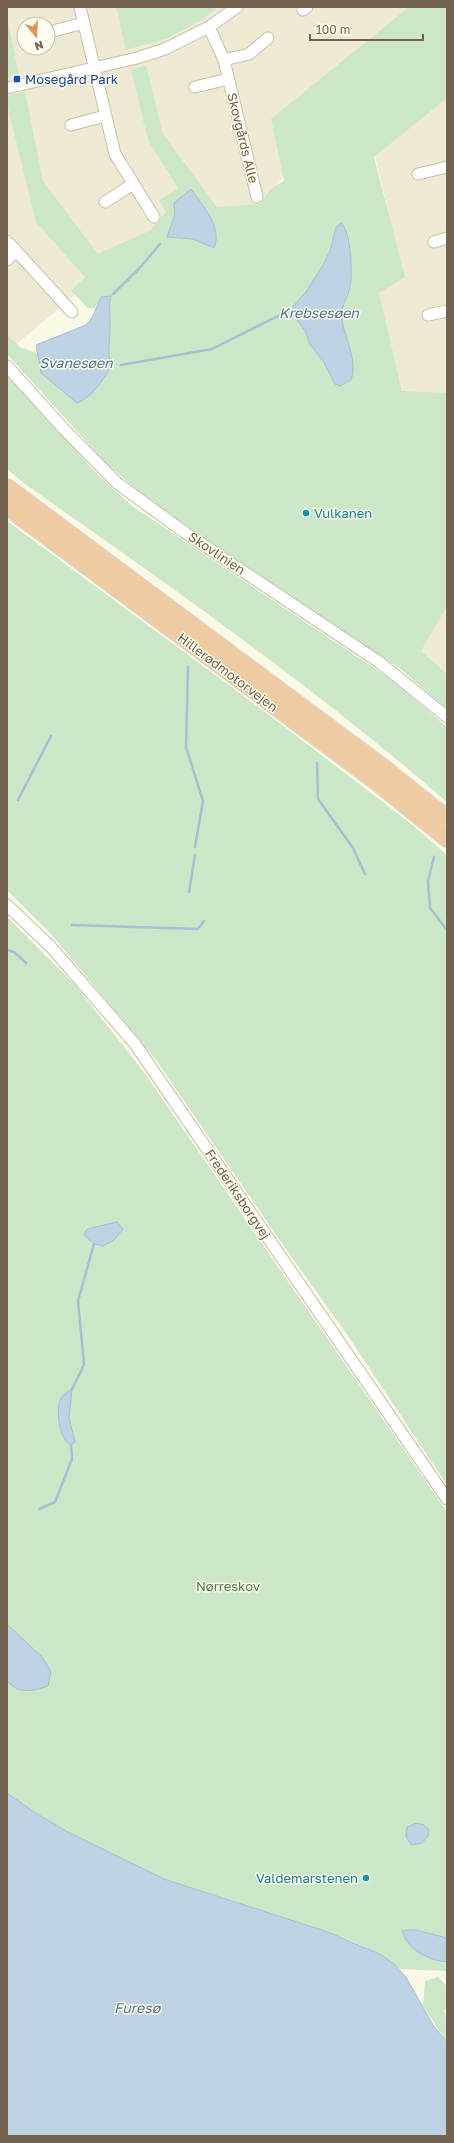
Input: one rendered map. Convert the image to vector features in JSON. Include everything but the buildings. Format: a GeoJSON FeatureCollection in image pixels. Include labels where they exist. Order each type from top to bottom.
{"type":"FeatureCollection","features":[{"type":"Feature","properties":{"kind":"highway","name":"Hillerødmotorvejen"},"geometry":{"type":"LineString","coordinates":[[7,487],[383,767],[447,818]]}},
{"type":"Feature","properties":{"kind":"highway","name":"Hillerødmotorvejen"},"geometry":{"type":"LineString","coordinates":[[7,507],[375,781],[447,839]]}},
{"type":"Feature","properties":{"kind":"street"},"geometry":{"type":"LineString","coordinates":[[80,7],[105,116],[116,154],[154,217]]}},
{"type":"Feature","properties":{"kind":"street"},"geometry":{"type":"LineString","coordinates":[[7,88],[137,58],[166,49],[209,27],[237,7]]}},
{"type":"Feature","properties":{"kind":"street"},"geometry":{"type":"LineString","coordinates":[[56,30],[84,23]]}},
{"type":"Feature","properties":{"kind":"street","name":"Skovgårds Alle"},"geometry":{"type":"LineString","coordinates":[[209,27],[224,60],[257,197]]}},
{"type":"Feature","properties":{"kind":"street"},"geometry":{"type":"LineString","coordinates":[[224,60],[249,54],[268,38]]}},
{"type":"Feature","properties":{"kind":"street","name":"Skovgårds Alle"},"geometry":{"type":"LineString","coordinates":[[195,88],[228,79]]}},
{"type":"Feature","properties":{"kind":"street"},"geometry":{"type":"LineString","coordinates":[[71,125],[105,116]]}},
{"type":"Feature","properties":{"kind":"street"},"geometry":{"type":"LineString","coordinates":[[418,174],[447,168]]}},
{"type":"Feature","properties":{"kind":"street"},"geometry":{"type":"LineString","coordinates":[[105,202],[133,184]]}},
{"type":"Feature","properties":{"kind":"street"},"geometry":{"type":"LineString","coordinates":[[434,242],[447,238]]}},
{"type":"Feature","properties":{"kind":"street"},"geometry":{"type":"LineString","coordinates":[[7,241],[72,312]]}},
{"type":"Feature","properties":{"kind":"street"},"geometry":{"type":"LineString","coordinates":[[7,260],[16,251]]}},
{"type":"Feature","properties":{"kind":"street"},"geometry":{"type":"LineString","coordinates":[[428,315],[447,311]]}},
{"type":"Feature","properties":{"kind":"street","name":"Skovlinien"},"geometry":{"type":"LineString","coordinates":[[7,366],[63,428],[117,483],[184,532],[379,662],[447,718]]}},
{"type":"Feature","properties":{"kind":"street","name":"Frederiksborgvej"},"geometry":{"type":"LineString","coordinates":[[7,905],[52,947],[135,1044],[447,1499]]}},
{"type":"Feature","properties":{"kind":"shaded area"},"geometry":{"type":"Polygon","coordinates":[[[7,7],[413,7],[271,120],[287,171],[261,209],[160,234],[89,283],[8,351],[7,7]]]}},
{"type":"Feature","properties":{"kind":"shaded area"},"geometry":{"type":"Polygon","coordinates":[[[447,94],[447,393],[403,393],[377,292],[402,272],[375,155],[447,94]]]}},
{"type":"Feature","properties":{"kind":"shaded area"},"geometry":{"type":"Polygon","coordinates":[[[447,605],[447,674],[418,649],[447,605]]]}},
{"type":"Feature","properties":{"kind":"green space"},"geometry":{"type":"Polygon","coordinates":[[[116,7],[217,8],[201,20],[168,38],[126,50],[116,7]]]}},
{"type":"Feature","properties":{"kind":"green space"},"geometry":{"type":"Polygon","coordinates":[[[409,7],[447,7],[447,98],[374,157],[405,277],[379,293],[402,391],[447,393],[447,606],[421,651],[447,674],[447,709],[399,668],[179,521],[131,485],[106,463],[7,354],[7,335],[20,347],[37,353],[41,373],[111,366],[109,351],[110,296],[101,297],[95,308],[88,308],[71,291],[85,277],[36,222],[7,104],[7,96],[25,92],[43,181],[98,254],[151,230],[166,212],[159,200],[178,188],[148,140],[131,70],[146,65],[163,134],[217,207],[261,204],[270,189],[284,181],[271,119],[409,7]]]}},
{"type":"Feature","properties":{"kind":"green space"},"geometry":{"type":"Polygon","coordinates":[[[7,17],[19,75],[7,78],[7,17]]]}},
{"type":"Feature","properties":{"kind":"green space"},"geometry":{"type":"Polygon","coordinates":[[[7,374],[97,474],[132,506],[392,680],[447,727],[447,802],[397,759],[293,677],[133,560],[25,484],[7,469],[7,374]]]}},
{"type":"Feature","properties":{"kind":"green space"},"geometry":{"type":"Polygon","coordinates":[[[7,521],[269,715],[410,823],[447,855],[447,1485],[346,1333],[281,1242],[156,1060],[50,933],[7,890],[7,521]]]}},
{"type":"Feature","properties":{"kind":"green space","name":"Nørreskov"},"geometry":{"type":"Polygon","coordinates":[[[7,917],[75,985],[143,1071],[447,1512],[447,1971],[400,1969],[380,1954],[352,1941],[164,1879],[66,1831],[34,1812],[7,1793],[7,917]]]}},
{"type":"Feature","properties":{"kind":"green space"},"geometry":{"type":"Polygon","coordinates":[[[438,1977],[447,1986],[447,2008],[444,2010],[447,2022],[447,2042],[423,2006],[425,1981],[438,1977]]]}},
{"type":"Feature","properties":{"kind":"water"},"geometry":{"type":"Polygon","coordinates":[[[191,189],[214,224],[216,240],[214,248],[193,239],[167,237],[175,214],[174,203],[191,189]]]}},
{"type":"Feature","properties":{"kind":"water","name":"Krebsesøen"},"geometry":{"type":"Polygon","coordinates":[[[341,223],[349,243],[351,263],[351,280],[343,306],[342,321],[353,363],[353,371],[351,380],[340,386],[335,384],[323,361],[309,343],[306,332],[290,310],[306,292],[323,265],[330,251],[336,227],[341,223]]]}},
{"type":"Feature","properties":{"kind":"water","name":"Svanesøen"},"geometry":{"type":"Polygon","coordinates":[[[111,296],[109,351],[111,366],[93,392],[88,397],[77,403],[41,373],[36,345],[86,325],[92,318],[101,297],[111,296]]]}},
{"type":"Feature","properties":{"kind":"water"},"geometry":{"type":"Polygon","coordinates":[[[117,1222],[123,1229],[114,1240],[103,1246],[94,1244],[84,1235],[87,1229],[117,1222]]]}},
{"type":"Feature","properties":{"kind":"water"},"geometry":{"type":"Polygon","coordinates":[[[72,1389],[69,1418],[75,1442],[71,1445],[67,1442],[61,1432],[58,1413],[61,1398],[72,1389]]]}},
{"type":"Feature","properties":{"kind":"water"},"geometry":{"type":"Polygon","coordinates":[[[7,1624],[42,1657],[51,1672],[48,1686],[26,1691],[17,1688],[7,1681],[7,1624]]]}},
{"type":"Feature","properties":{"kind":"water","name":"Furesø"},"geometry":{"type":"Polygon","coordinates":[[[7,1793],[34,1812],[66,1831],[164,1879],[325,1931],[380,1954],[394,1964],[406,1977],[433,2025],[447,2042],[447,2136],[7,2136],[7,1793]]]}},
{"type":"Feature","properties":{"kind":"water"},"geometry":{"type":"Polygon","coordinates":[[[417,1823],[424,1825],[429,1830],[428,1836],[422,1843],[411,1845],[406,1836],[407,1827],[417,1823]]]}},
{"type":"Feature","properties":{"kind":"water"},"geometry":{"type":"Polygon","coordinates":[[[402,1930],[416,1930],[447,1938],[447,1962],[433,1959],[419,1953],[408,1943],[402,1930]]]}},
{"type":"Feature","properties":{"kind":"waterway"},"geometry":{"type":"LineString","coordinates":[[113,294],[138,270],[160,244]]}},
{"type":"Feature","properties":{"kind":"waterway"},"geometry":{"type":"LineString","coordinates":[[121,365],[212,349],[290,310]]}},
{"type":"Feature","properties":{"kind":"waterway"},"geometry":{"type":"LineString","coordinates":[[188,667],[186,747],[203,801],[195,847]]}},
{"type":"Feature","properties":{"kind":"waterway"},"geometry":{"type":"LineString","coordinates":[[18,800],[51,736]]}},
{"type":"Feature","properties":{"kind":"waterway"},"geometry":{"type":"LineString","coordinates":[[317,763],[318,799],[353,848],[365,874]]}},
{"type":"Feature","properties":{"kind":"waterway"},"geometry":{"type":"LineString","coordinates":[[189,892],[195,855]]}},
{"type":"Feature","properties":{"kind":"waterway"},"geometry":{"type":"LineString","coordinates":[[434,857],[428,881],[430,908],[447,930]]}},
{"type":"Feature","properties":{"kind":"waterway"},"geometry":{"type":"LineString","coordinates":[[72,925],[198,929],[204,921]]}},
{"type":"Feature","properties":{"kind":"waterway"},"geometry":{"type":"LineString","coordinates":[[7,950],[14,952],[26,963]]}},
{"type":"Feature","properties":{"kind":"waterway"},"geometry":{"type":"LineString","coordinates":[[72,1389],[84,1365],[78,1301],[94,1244]]}},
{"type":"Feature","properties":{"kind":"waterway"},"geometry":{"type":"LineString","coordinates":[[39,1509],[55,1502],[72,1459],[71,1445]]}},
{"type":"Feature","properties":{"kind":"place","name":"Mosegård Park"},"geometry":{"type":"Point","coordinates":[17,79]}},
{"type":"Feature","properties":{"kind":"place","name":"Vulkanen"},"geometry":{"type":"Point","coordinates":[306,513]}},
{"type":"Feature","properties":{"kind":"place","name":"Valdemarstenen"},"geometry":{"type":"Point","coordinates":[366,1878]}}]}
